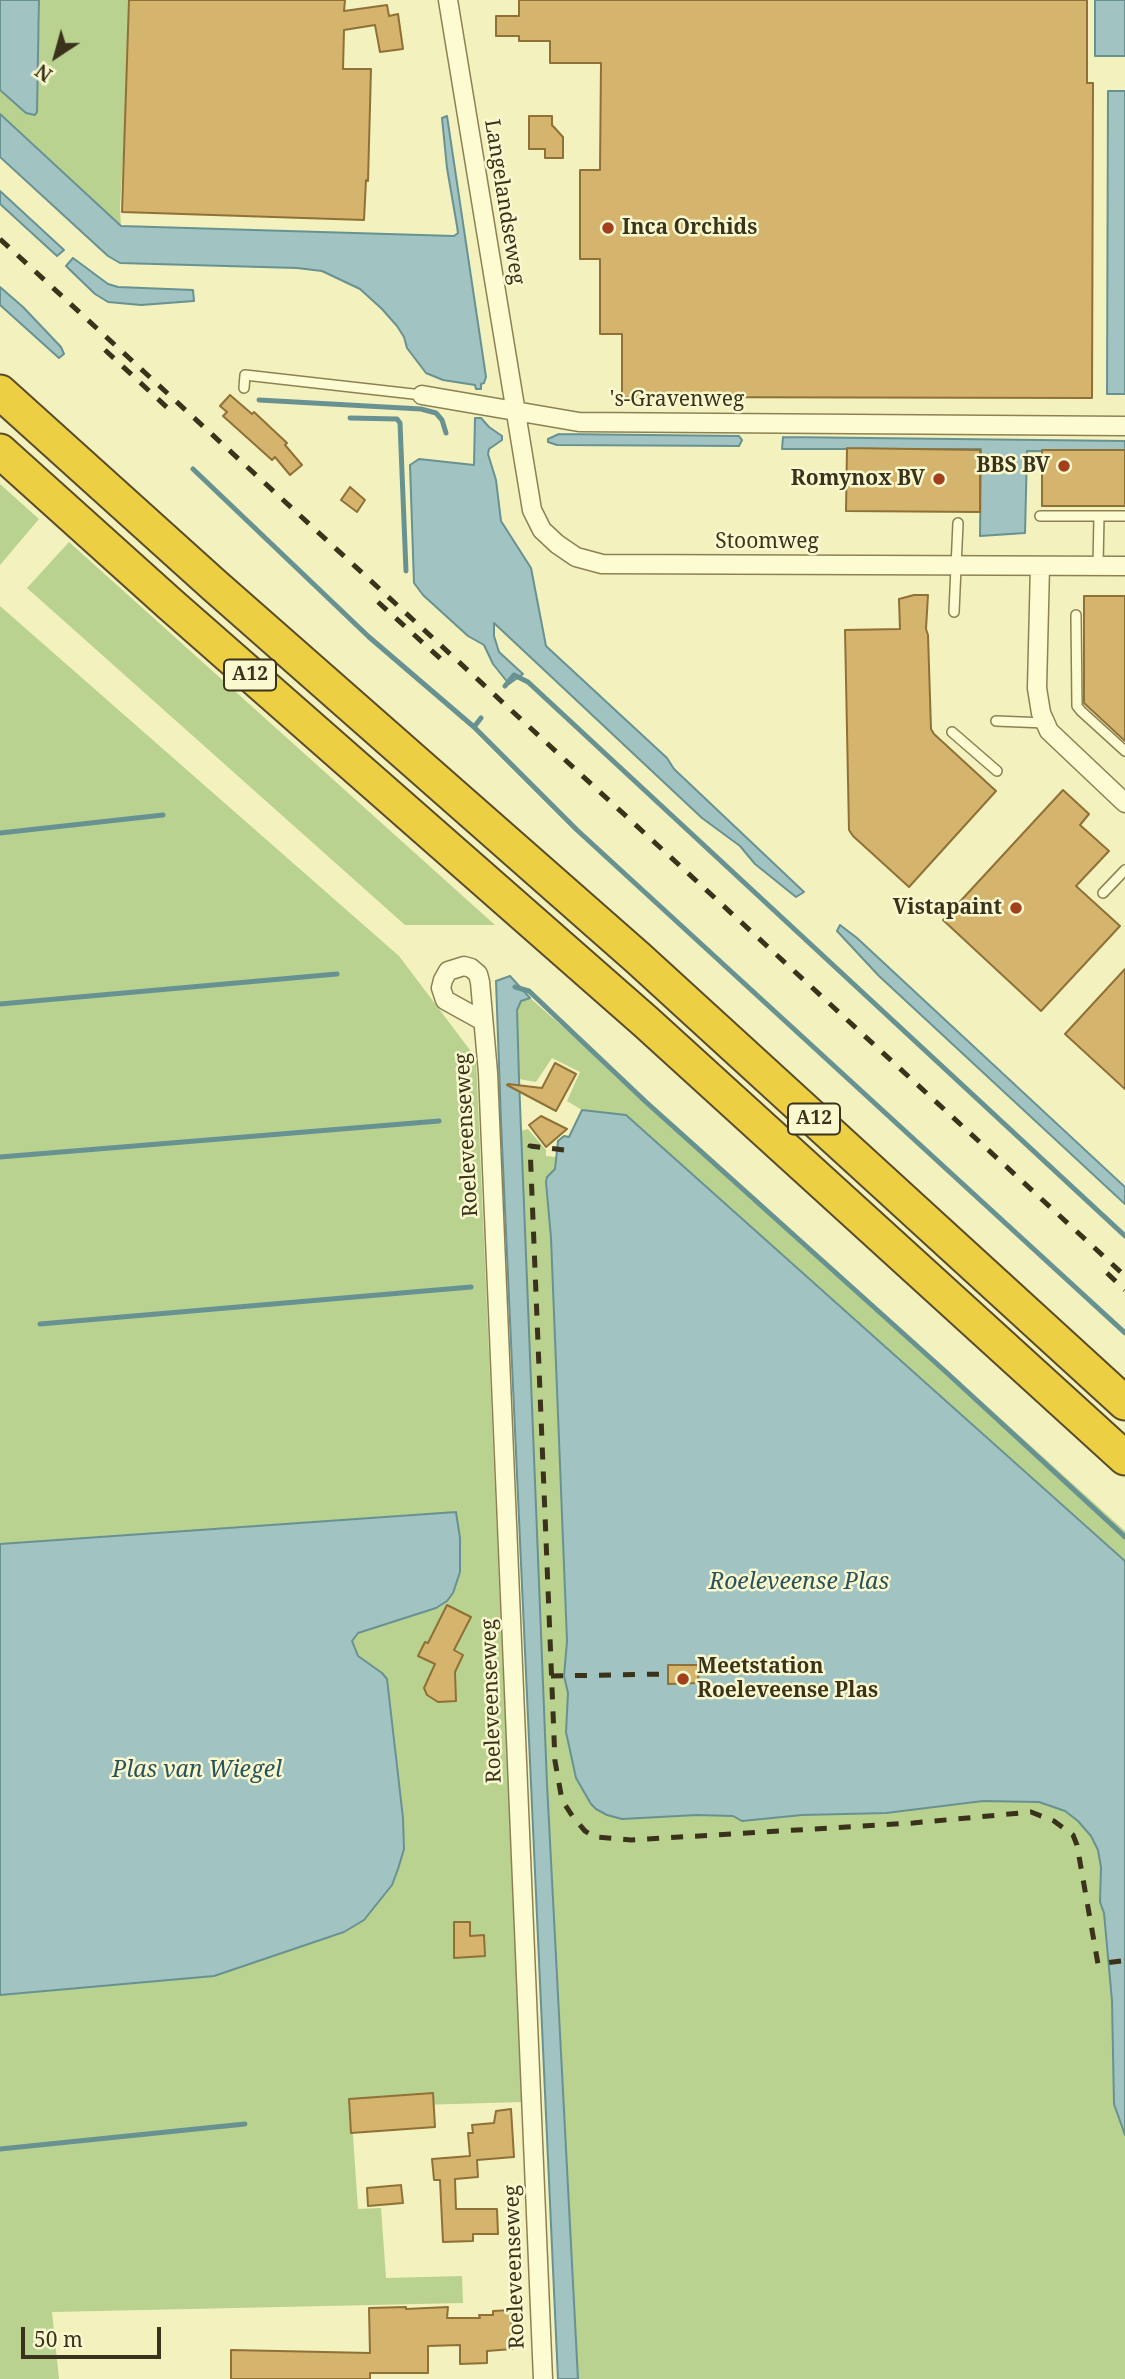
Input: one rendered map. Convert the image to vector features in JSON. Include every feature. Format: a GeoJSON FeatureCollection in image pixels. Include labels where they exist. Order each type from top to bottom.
{"type":"FeatureCollection","features":[{"type":"Feature","properties":{"kind":"highway","name":"A12"},"geometry":{"type":"LineString","coordinates":[[0,392],[214,585],[638,958],[1125,1403]]}},
{"type":"Feature","properties":{"kind":"highway","name":"A12"},"geometry":{"type":"LineString","coordinates":[[0,450],[180,613],[646,1021],[1125,1458]]}},
{"type":"Feature","properties":{"kind":"street","name":"Langelandseweg"},"geometry":{"type":"LineString","coordinates":[[448,0],[514,411]]}},
{"type":"Feature","properties":{"kind":"street","name":"'s-Gravenweg"},"geometry":{"type":"LineString","coordinates":[[422,395],[579,422],[1125,426]]}},
{"type":"Feature","properties":{"kind":"street","name":"Stoomweg"},"geometry":{"type":"LineString","coordinates":[[514,411],[532,510],[542,530],[556,544],[576,557],[602,564],[1125,566]]}},
{"type":"Feature","properties":{"kind":"street"},"geometry":{"type":"LineString","coordinates":[[1040,566],[1037,688],[1045,723],[1049,732],[1125,803]]}},
{"type":"Feature","properties":{"kind":"street","name":"Roeleveenseweg"},"geometry":{"type":"LineString","coordinates":[[483,1021],[489,1087],[543,2379]]}},
{"type":"Feature","properties":{"kind":"lane","name":"'s-Gravenweg"},"geometry":{"type":"LineString","coordinates":[[244,388],[245,375],[422,395]]}},
{"type":"Feature","properties":{"kind":"lane"},"geometry":{"type":"LineString","coordinates":[[1040,516],[1125,516]]}},
{"type":"Feature","properties":{"kind":"lane"},"geometry":{"type":"LineString","coordinates":[[1098,566],[1099,516]]}},
{"type":"Feature","properties":{"kind":"lane"},"geometry":{"type":"LineString","coordinates":[[954,612],[958,523]]}},
{"type":"Feature","properties":{"kind":"lane"},"geometry":{"type":"LineString","coordinates":[[1076,615],[1077,706],[1125,751]]}},
{"type":"Feature","properties":{"kind":"lane"},"geometry":{"type":"LineString","coordinates":[[996,721],[1045,723]]}},
{"type":"Feature","properties":{"kind":"lane"},"geometry":{"type":"LineString","coordinates":[[952,732],[997,771]]}},
{"type":"Feature","properties":{"kind":"lane"},"geometry":{"type":"LineString","coordinates":[[1103,893],[1125,870]]}},
{"type":"Feature","properties":{"kind":"green space"},"geometry":{"type":"Polygon","coordinates":[[[40,0],[132,0],[121,227],[0,114],[0,90],[26,113],[37,112],[40,0]]]}},
{"type":"Feature","properties":{"kind":"green space"},"geometry":{"type":"Polygon","coordinates":[[[0,484],[39,519],[0,565],[0,484]]]}},
{"type":"Feature","properties":{"kind":"green space"},"geometry":{"type":"Polygon","coordinates":[[[69,542],[495,925],[405,925],[27,588],[69,542]]]}},
{"type":"Feature","properties":{"kind":"green space"},"geometry":{"type":"Polygon","coordinates":[[[0,606],[399,956],[476,1058],[522,2102],[351,2107],[358,2209],[381,2208],[386,2278],[462,2276],[463,2303],[52,2312],[59,2379],[0,2379],[0,1995],[214,1976],[344,1933],[364,1920],[392,1885],[404,1849],[403,1818],[387,1679],[358,1656],[352,1641],[358,1633],[447,1601],[453,1593],[460,1572],[460,1538],[456,1512],[0,1544],[0,606]]]}},
{"type":"Feature","properties":{"kind":"green space"},"geometry":{"type":"Polygon","coordinates":[[[530,998],[690,1138],[1125,1531],[1125,1561],[626,1115],[582,1110],[567,1101],[580,1072],[552,1058],[536,1082],[519,1079],[517,1010],[521,1001],[530,998]]]}},
{"type":"Feature","properties":{"kind":"green space"},"geometry":{"type":"Polygon","coordinates":[[[528,1129],[546,1150],[546,1156],[556,1157],[555,1169],[547,1176],[546,1182],[551,1238],[567,1641],[564,1675],[568,1693],[566,1732],[591,1804],[607,1815],[622,1819],[697,1815],[733,1816],[742,1821],[802,1815],[886,1813],[983,1801],[1039,1802],[1065,1811],[1078,1821],[1091,1836],[1098,1850],[1101,1867],[1100,1902],[1104,1913],[1112,2001],[1114,2104],[1125,2135],[1125,2379],[578,2379],[547,1784],[521,1131],[528,1129]]]}},
{"type":"Feature","properties":{"kind":"water"},"geometry":{"type":"Polygon","coordinates":[[[0,0],[39,0],[35,115],[26,113],[0,90],[0,0]]]}},
{"type":"Feature","properties":{"kind":"water"},"geometry":{"type":"Polygon","coordinates":[[[1095,0],[1125,0],[1125,56],[1095,56],[1095,0]]]}},
{"type":"Feature","properties":{"kind":"water"},"geometry":{"type":"Polygon","coordinates":[[[1108,91],[1125,91],[1125,394],[1107,394],[1108,91]]]}},
{"type":"Feature","properties":{"kind":"water"},"geometry":{"type":"Polygon","coordinates":[[[0,114],[121,226],[454,236],[458,233],[442,118],[447,116],[486,377],[481,389],[476,389],[475,385],[443,380],[426,373],[407,348],[397,326],[382,309],[360,289],[322,271],[120,263],[108,256],[0,157],[0,114]]]}},
{"type":"Feature","properties":{"kind":"water"},"geometry":{"type":"Polygon","coordinates":[[[0,191],[64,250],[57,256],[0,204],[0,191]]]}},
{"type":"Feature","properties":{"kind":"water"},"geometry":{"type":"Polygon","coordinates":[[[73,258],[108,284],[118,287],[193,290],[194,301],[141,305],[108,302],[95,294],[66,266],[73,258]]]}},
{"type":"Feature","properties":{"kind":"water"},"geometry":{"type":"Polygon","coordinates":[[[0,287],[23,307],[61,347],[64,354],[59,358],[0,305],[0,287]]]}},
{"type":"Feature","properties":{"kind":"water"},"geometry":{"type":"Polygon","coordinates":[[[475,418],[481,418],[502,436],[502,440],[489,449],[488,454],[496,480],[501,521],[531,568],[546,646],[667,758],[674,769],[804,892],[796,897],[755,864],[740,846],[702,818],[494,623],[494,636],[499,652],[523,674],[509,684],[493,664],[484,645],[468,636],[423,595],[414,583],[410,465],[419,459],[474,465],[475,418]]]}},
{"type":"Feature","properties":{"kind":"water"},"geometry":{"type":"Polygon","coordinates":[[[559,434],[739,436],[742,440],[739,446],[557,445],[548,442],[548,439],[559,434]]]}},
{"type":"Feature","properties":{"kind":"water"},"geometry":{"type":"Polygon","coordinates":[[[783,437],[1125,441],[1125,452],[1027,451],[1025,533],[980,536],[981,449],[782,449],[783,437]]]}},
{"type":"Feature","properties":{"kind":"water"},"geometry":{"type":"Polygon","coordinates":[[[840,925],[1125,1187],[1125,1204],[879,976],[837,931],[840,925]]]}},
{"type":"Feature","properties":{"kind":"water"},"geometry":{"type":"Polygon","coordinates":[[[510,976],[530,998],[521,1001],[517,1010],[519,1079],[547,1784],[578,2379],[558,2379],[496,981],[510,976]]]}},
{"type":"Feature","properties":{"kind":"water","name":"Roeleveense Plas"},"geometry":{"type":"Polygon","coordinates":[[[582,1110],[626,1115],[1125,1561],[1125,2135],[1114,2104],[1112,2001],[1104,1913],[1100,1902],[1101,1867],[1098,1850],[1091,1836],[1065,1811],[1039,1802],[983,1801],[886,1813],[802,1815],[742,1821],[733,1816],[697,1815],[622,1819],[596,1809],[576,1778],[566,1732],[568,1693],[564,1676],[567,1641],[551,1238],[546,1182],[555,1169],[558,1141],[564,1136],[569,1137],[582,1110]]]}},
{"type":"Feature","properties":{"kind":"water","name":"Plas van Wiegel"},"geometry":{"type":"Polygon","coordinates":[[[456,1512],[460,1538],[460,1572],[453,1593],[447,1601],[436,1608],[358,1633],[352,1641],[358,1656],[387,1679],[403,1818],[404,1849],[392,1885],[364,1920],[344,1932],[214,1976],[0,1995],[0,1544],[456,1512]]]}},
{"type":"Feature","properties":{"kind":"building"},"geometry":{"type":"Polygon","coordinates":[[[129,0],[345,0],[344,11],[387,5],[389,16],[398,14],[403,49],[380,52],[375,25],[344,30],[343,69],[371,69],[368,181],[366,180],[364,220],[122,212],[129,0]]]}},
{"type":"Feature","properties":{"kind":"building"},"geometry":{"type":"Polygon","coordinates":[[[519,0],[1087,0],[1087,83],[1093,83],[1092,398],[622,397],[622,334],[600,334],[600,259],[580,259],[580,170],[600,170],[601,63],[550,63],[550,41],[519,41],[519,36],[496,36],[496,16],[519,16],[519,0]]]}},
{"type":"Feature","properties":{"kind":"building"},"geometry":{"type":"Polygon","coordinates":[[[529,116],[552,116],[552,125],[563,137],[563,158],[545,158],[545,149],[529,149],[529,116]]]}},
{"type":"Feature","properties":{"kind":"building"},"geometry":{"type":"Polygon","coordinates":[[[230,395],[252,414],[254,412],[287,443],[285,445],[302,465],[290,475],[275,457],[272,460],[223,416],[227,412],[220,406],[230,395]]]}},
{"type":"Feature","properties":{"kind":"building"},"geometry":{"type":"Polygon","coordinates":[[[847,448],[980,450],[980,512],[846,511],[847,448]]]}},
{"type":"Feature","properties":{"kind":"building"},"geometry":{"type":"Polygon","coordinates":[[[1042,450],[1125,450],[1125,506],[1042,506],[1042,450]]]}},
{"type":"Feature","properties":{"kind":"building"},"geometry":{"type":"Polygon","coordinates":[[[350,487],[365,500],[357,512],[341,500],[350,487]]]}},
{"type":"Feature","properties":{"kind":"building"},"geometry":{"type":"Polygon","coordinates":[[[928,595],[926,629],[931,729],[996,791],[909,887],[849,830],[845,630],[900,629],[899,599],[928,595]]]}},
{"type":"Feature","properties":{"kind":"building"},"geometry":{"type":"Polygon","coordinates":[[[1084,596],[1125,596],[1125,741],[1084,703],[1084,596]]]}},
{"type":"Feature","properties":{"kind":"building"},"geometry":{"type":"Polygon","coordinates":[[[1063,790],[1089,814],[1080,825],[1109,851],[1076,886],[1120,926],[1041,1011],[943,920],[1063,790]]]}},
{"type":"Feature","properties":{"kind":"building"},"geometry":{"type":"Polygon","coordinates":[[[1125,969],[1125,1089],[1065,1034],[1125,969]]]}},
{"type":"Feature","properties":{"kind":"building"},"geometry":{"type":"Polygon","coordinates":[[[555,1063],[576,1074],[556,1111],[507,1085],[542,1088],[555,1063]]]}},
{"type":"Feature","properties":{"kind":"building"},"geometry":{"type":"Polygon","coordinates":[[[541,1116],[567,1129],[546,1147],[529,1125],[541,1116]]]}},
{"type":"Feature","properties":{"kind":"building"},"geometry":{"type":"Polygon","coordinates":[[[447,1605],[471,1617],[454,1650],[463,1655],[455,1672],[456,1701],[438,1702],[427,1695],[424,1688],[435,1664],[418,1656],[425,1642],[428,1643],[447,1605]]]}},
{"type":"Feature","properties":{"kind":"building","name":"Meetstation Roeleveense Plas"},"geometry":{"type":"Polygon","coordinates":[[[668,1665],[699,1665],[698,1683],[668,1684],[668,1665]]]}},
{"type":"Feature","properties":{"kind":"building"},"geometry":{"type":"Polygon","coordinates":[[[454,1922],[470,1922],[470,1936],[484,1935],[485,1956],[454,1958],[454,1922]]]}},
{"type":"Feature","properties":{"kind":"building"},"geometry":{"type":"Polygon","coordinates":[[[433,2093],[435,2127],[351,2133],[349,2099],[433,2093]]]}},
{"type":"Feature","properties":{"kind":"building"},"geometry":{"type":"Polygon","coordinates":[[[511,2109],[514,2157],[477,2160],[478,2177],[455,2179],[456,2209],[497,2209],[498,2234],[473,2234],[473,2241],[443,2242],[440,2180],[434,2180],[432,2159],[470,2156],[468,2133],[473,2133],[472,2125],[494,2123],[496,2111],[511,2109]]]}},
{"type":"Feature","properties":{"kind":"building"},"geometry":{"type":"Polygon","coordinates":[[[401,2185],[403,2203],[368,2206],[367,2188],[401,2185]]]}},
{"type":"Feature","properties":{"kind":"building"},"geometry":{"type":"Polygon","coordinates":[[[448,2307],[447,2318],[480,2318],[479,2315],[493,2315],[493,2311],[511,2310],[511,2323],[515,2323],[512,2349],[487,2351],[487,2363],[460,2364],[460,2345],[428,2346],[428,2373],[370,2373],[370,2379],[231,2379],[231,2350],[370,2353],[369,2308],[448,2307]]]}},
{"type":"Feature","properties":{"kind":"waterway"},"geometry":{"type":"LineString","coordinates":[[259,400],[421,409],[436,413],[442,420],[446,433]]}},
{"type":"Feature","properties":{"kind":"waterway"},"geometry":{"type":"LineString","coordinates":[[350,418],[397,419],[400,423],[406,571]]}},
{"type":"Feature","properties":{"kind":"waterway"},"geometry":{"type":"LineString","coordinates":[[193,469],[369,637],[474,727],[577,830],[1125,1333]]}},
{"type":"Feature","properties":{"kind":"waterway"},"geometry":{"type":"LineString","coordinates":[[505,686],[514,675],[528,682],[1125,1236]]}},
{"type":"Feature","properties":{"kind":"waterway"},"geometry":{"type":"LineString","coordinates":[[474,727],[481,718]]}},
{"type":"Feature","properties":{"kind":"waterway"},"geometry":{"type":"LineString","coordinates":[[0,833],[163,815]]}},
{"type":"Feature","properties":{"kind":"waterway"},"geometry":{"type":"LineString","coordinates":[[0,1004],[337,974]]}},
{"type":"Feature","properties":{"kind":"waterway"},"geometry":{"type":"LineString","coordinates":[[515,987],[529,991],[646,1102],[1125,1537]]}},
{"type":"Feature","properties":{"kind":"waterway"},"geometry":{"type":"LineString","coordinates":[[0,1157],[439,1121]]}},
{"type":"Feature","properties":{"kind":"waterway"},"geometry":{"type":"LineString","coordinates":[[40,1324],[471,1287]]}},
{"type":"Feature","properties":{"kind":"waterway"},"geometry":{"type":"LineString","coordinates":[[0,2149],[245,2124]]}},
{"type":"Feature","properties":{"kind":"railway"},"geometry":{"type":"LineString","coordinates":[[0,239],[1125,1276]]}},
{"type":"Feature","properties":{"kind":"railway"},"geometry":{"type":"LineString","coordinates":[[105,350],[172,412]]}},
{"type":"Feature","properties":{"kind":"railway"},"geometry":{"type":"LineString","coordinates":[[378,602],[443,661]]}},
{"type":"Feature","properties":{"kind":"railway"},"geometry":{"type":"LineString","coordinates":[[564,1150],[530,1146],[555,1761],[562,1800],[573,1817],[585,1831],[595,1837],[631,1840],[913,1823],[1031,1812],[1054,1821],[1073,1835],[1098,1964],[1121,1961]]}},
{"type":"Feature","properties":{"kind":"railway"},"geometry":{"type":"LineString","coordinates":[[1107,1273],[1125,1290]]}},
{"type":"Feature","properties":{"kind":"railway"},"geometry":{"type":"LineString","coordinates":[[551,1676],[668,1674]]}},
{"type":"Feature","properties":{"kind":"place","name":"Inca Orchids"},"geometry":{"type":"Point","coordinates":[608,228]}},
{"type":"Feature","properties":{"kind":"place","name":"BBS BV"},"geometry":{"type":"Point","coordinates":[1064,466]}},
{"type":"Feature","properties":{"kind":"place","name":"Romynox BV"},"geometry":{"type":"Point","coordinates":[939,479]}},
{"type":"Feature","properties":{"kind":"place","name":"Vistapaint"},"geometry":{"type":"Point","coordinates":[1016,908]}},
{"type":"Feature","properties":{"kind":"place","name":"Meetstation Roeleveense Plas"},"geometry":{"type":"Point","coordinates":[683,1679]}}]}
